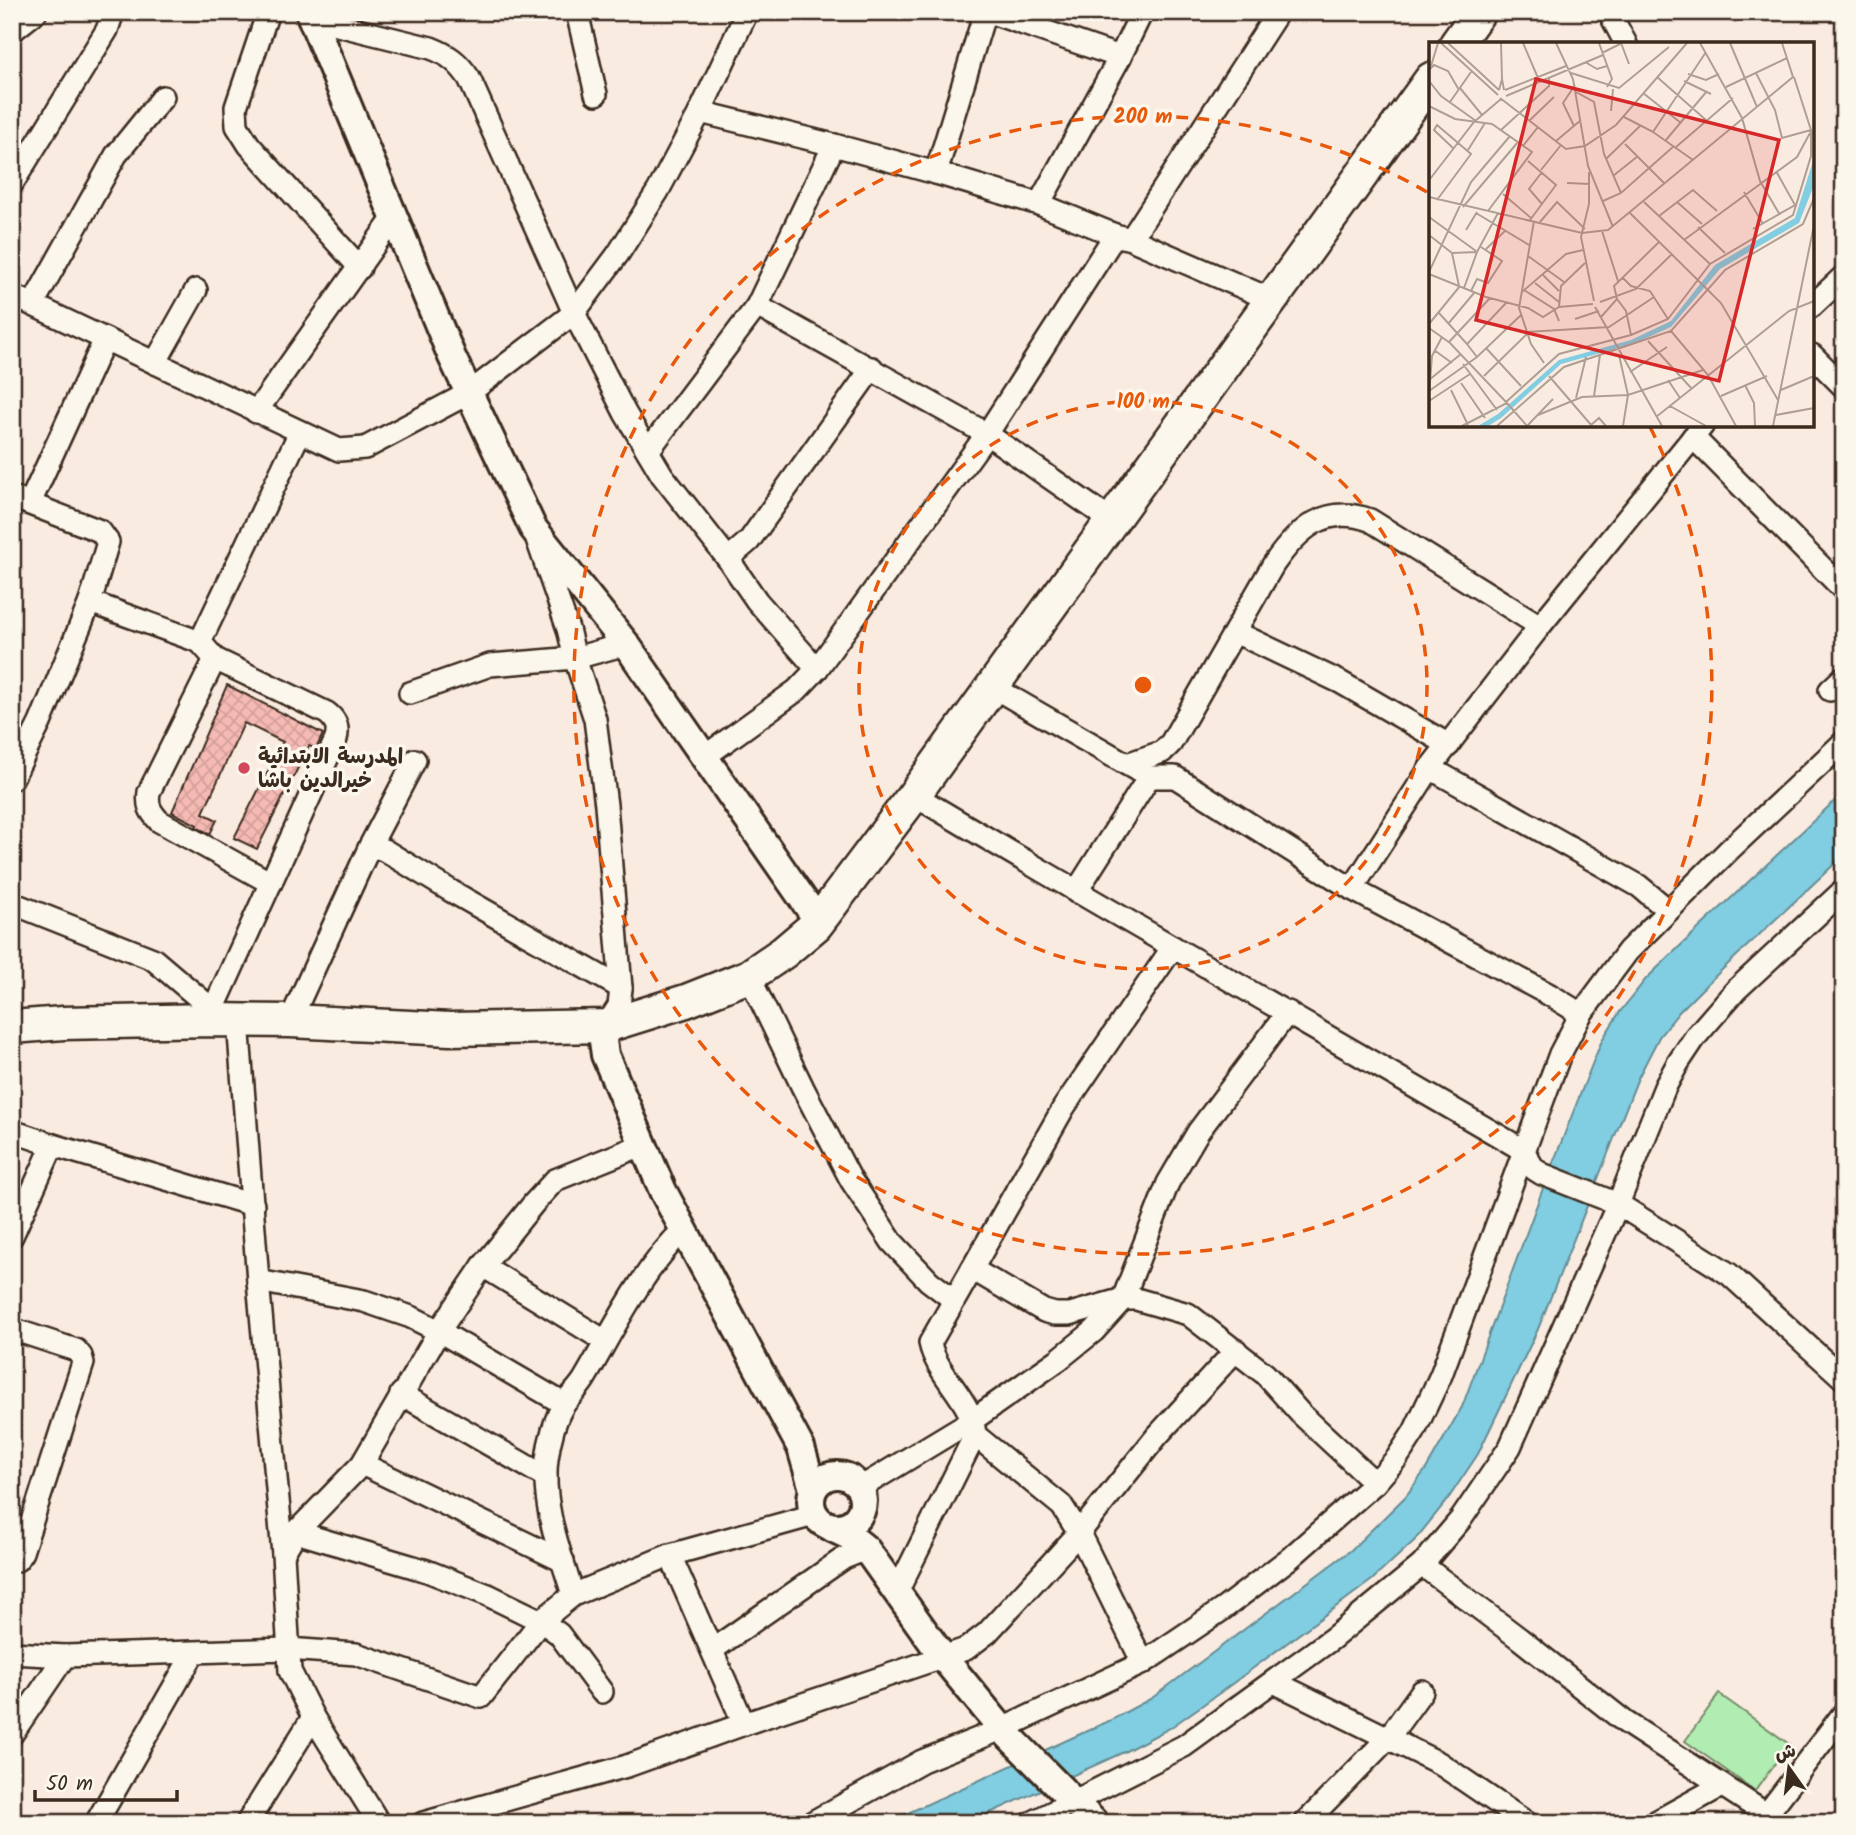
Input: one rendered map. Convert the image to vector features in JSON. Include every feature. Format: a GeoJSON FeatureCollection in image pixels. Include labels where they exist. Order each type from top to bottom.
{"type":"FeatureCollection","features":[{"type":"Feature","properties":{"kind":"main road"},"geometry":{"type":"LineString","coordinates":[[1457,42],[1479,12]]}},
{"type":"Feature","properties":{"kind":"main road"},"geometry":{"type":"LineString","coordinates":[[12,1027],[221,1017],[450,1029],[606,1026],[686,1001],[749,975],[784,953],[818,921],[914,795],[1429,82]]}},
{"type":"Feature","properties":{"kind":"street"},"geometry":{"type":"LineString","coordinates":[[12,30],[36,12]]}},
{"type":"Feature","properties":{"kind":"street"},"geometry":{"type":"LineString","coordinates":[[12,184],[107,30],[113,12]]}},
{"type":"Feature","properties":{"kind":"street"},"geometry":{"type":"LineString","coordinates":[[268,12],[236,107],[237,126],[248,145],[360,268]]}},
{"type":"Feature","properties":{"kind":"street"},"geometry":{"type":"LineString","coordinates":[[577,12],[596,94]]}},
{"type":"Feature","properties":{"kind":"street"},"geometry":{"type":"LineString","coordinates":[[12,295],[340,450],[365,448],[469,393],[574,313],[618,254],[658,191],[700,112],[747,12]]}},
{"type":"Feature","properties":{"kind":"street"},"geometry":{"type":"LineString","coordinates":[[936,173],[987,12],[1120,57]]}},
{"type":"Feature","properties":{"kind":"street"},"geometry":{"type":"LineString","coordinates":[[1039,204],[1142,12]]}},
{"type":"Feature","properties":{"kind":"street"},"geometry":{"type":"LineString","coordinates":[[704,757],[797,690],[817,669],[987,434],[1278,12]]}},
{"type":"Feature","properties":{"kind":"street"},"geometry":{"type":"LineString","coordinates":[[1609,12],[1625,42]]}},
{"type":"Feature","properties":{"kind":"street"},"geometry":{"type":"LineString","coordinates":[[311,16],[469,393],[533,528],[568,629],[595,719],[606,805],[621,988],[619,1006],[606,1026],[603,1041],[605,1055],[642,1145],[683,1230],[801,1448],[820,1511],[866,1549],[942,1656],[1002,1729],[1079,1808]]}},
{"type":"Feature","properties":{"kind":"street"},"geometry":{"type":"LineString","coordinates":[[311,16],[431,48],[458,62],[469,78],[574,313],[625,413],[662,475],[728,559],[757,601],[817,669]]}},
{"type":"Feature","properties":{"kind":"street"},"geometry":{"type":"LineString","coordinates":[[33,304],[116,155],[163,97]]}},
{"type":"Feature","properties":{"kind":"street"},"geometry":{"type":"LineString","coordinates":[[700,112],[834,145],[1039,204],[1270,299]]}},
{"type":"Feature","properties":{"kind":"street"},"geometry":{"type":"LineString","coordinates":[[648,451],[757,306],[834,145]]}},
{"type":"Feature","properties":{"kind":"street"},"geometry":{"type":"LineString","coordinates":[[256,412],[395,216]]}},
{"type":"Feature","properties":{"kind":"street"},"geometry":{"type":"LineString","coordinates":[[1814,304],[1844,276]]}},
{"type":"Feature","properties":{"kind":"street"},"geometry":{"type":"LineString","coordinates":[[155,363],[196,290]]}},
{"type":"Feature","properties":{"kind":"street"},"geometry":{"type":"LineString","coordinates":[[757,306],[987,434],[1112,521]]}},
{"type":"Feature","properties":{"kind":"street"},"geometry":{"type":"LineString","coordinates":[[13,773],[40,723],[90,602],[108,542],[100,531],[21,500],[105,340]]}},
{"type":"Feature","properties":{"kind":"street"},"geometry":{"type":"LineString","coordinates":[[1814,357],[1844,387]]}},
{"type":"Feature","properties":{"kind":"street"},"geometry":{"type":"LineString","coordinates":[[728,559],[749,541],[872,368]]}},
{"type":"Feature","properties":{"kind":"street"},"geometry":{"type":"LineString","coordinates":[[1352,889],[1430,768],[1540,625],[1698,431],[1844,590]]}},
{"type":"Feature","properties":{"kind":"street"},"geometry":{"type":"LineString","coordinates":[[200,642],[300,432]]}},
{"type":"Feature","properties":{"kind":"street"},"geometry":{"type":"LineString","coordinates":[[1127,764],[1162,752],[1171,743],[1273,565],[1286,546],[1306,528],[1326,516],[1345,514],[1370,520],[1540,625]]}},
{"type":"Feature","properties":{"kind":"street"},"geometry":{"type":"LineString","coordinates":[[533,528],[626,644],[818,921]]}},
{"type":"Feature","properties":{"kind":"street"},"geometry":{"type":"LineString","coordinates":[[90,602],[200,642],[215,659],[327,713],[336,721],[338,727],[336,739],[271,883],[221,1017],[253,1205],[283,1554],[290,1671],[313,1717],[379,1823]]}},
{"type":"Feature","properties":{"kind":"street"},"geometry":{"type":"LineString","coordinates":[[1235,632],[1340,682],[1449,745]]}},
{"type":"Feature","properties":{"kind":"street"},"geometry":{"type":"LineString","coordinates":[[410,693],[434,687],[490,665],[575,658],[626,644]]}},
{"type":"Feature","properties":{"kind":"street"},"geometry":{"type":"LineString","coordinates":[[215,659],[149,792],[148,803],[159,821],[271,883]]}},
{"type":"Feature","properties":{"kind":"street"},"geometry":{"type":"LineString","coordinates":[[993,687],[1149,777],[1175,777],[1352,889],[1581,1014]]}},
{"type":"Feature","properties":{"kind":"street"},"geometry":{"type":"LineString","coordinates":[[811,1823],[922,1761],[1002,1729],[1143,1663],[1223,1609],[1290,1558],[1375,1483],[1398,1458],[1414,1432],[1441,1375],[1560,1054],[1581,1014],[1628,951],[1844,743]]}},
{"type":"Feature","properties":{"kind":"street"},"geometry":{"type":"LineString","coordinates":[[290,1021],[370,846],[415,760]]}},
{"type":"Feature","properties":{"kind":"street"},"geometry":{"type":"LineString","coordinates":[[1430,768],[1639,886],[1668,910]]}},
{"type":"Feature","properties":{"kind":"street"},"geometry":{"type":"LineString","coordinates":[[1076,892],[1149,777]]}},
{"type":"Feature","properties":{"kind":"street"},"geometry":{"type":"LineString","coordinates":[[914,795],[1076,892],[1289,1012],[1523,1150],[1534,1169],[1542,1174],[1618,1204],[1729,1274],[1844,1379]]}},
{"type":"Feature","properties":{"kind":"street"},"geometry":{"type":"LineString","coordinates":[[370,846],[384,850],[450,891],[621,988]]}},
{"type":"Feature","properties":{"kind":"street"},"geometry":{"type":"LineString","coordinates":[[1031,1823],[1079,1808],[1184,1746],[1333,1638],[1422,1565],[1461,1518],[1510,1447],[1618,1204],[1665,1087],[1696,1036],[1736,990],[1844,890]]}},
{"type":"Feature","properties":{"kind":"street"},"geometry":{"type":"LineString","coordinates":[[12,903],[153,959],[221,1017]]}},
{"type":"Feature","properties":{"kind":"street"},"geometry":{"type":"LineString","coordinates":[[1143,1663],[1079,1532],[1062,1506],[975,1427],[933,1356],[930,1343],[1064,1107],[1173,947]]}},
{"type":"Feature","properties":{"kind":"street"},"geometry":{"type":"LineString","coordinates":[[749,975],[851,1180],[892,1242],[929,1280],[954,1300]]}},
{"type":"Feature","properties":{"kind":"street"},"geometry":{"type":"LineString","coordinates":[[12,1653],[65,1656],[288,1649],[356,1654],[481,1697],[541,1621],[573,1595],[670,1555],[820,1511],[847,1526],[854,1522],[861,1499],[975,1427],[1094,1331],[1123,1299],[1168,1183],[1198,1132],[1289,1012]]}},
{"type":"Feature","properties":{"kind":"street"},"geometry":{"type":"LineString","coordinates":[[12,1130],[53,1145],[253,1205]]}},
{"type":"Feature","properties":{"kind":"street"},"geometry":{"type":"LineString","coordinates":[[12,1236],[53,1145]]}},
{"type":"Feature","properties":{"kind":"street"},"geometry":{"type":"LineString","coordinates":[[283,1554],[296,1532],[362,1464],[439,1331],[483,1266],[555,1180],[642,1145]]}},
{"type":"Feature","properties":{"kind":"street"},"geometry":{"type":"LineString","coordinates":[[573,1595],[549,1509],[546,1477],[551,1438],[564,1404],[584,1380],[605,1341],[659,1257],[683,1230]]}},
{"type":"Feature","properties":{"kind":"street"},"geometry":{"type":"LineString","coordinates":[[483,1266],[605,1341]]}},
{"type":"Feature","properties":{"kind":"street"},"geometry":{"type":"LineString","coordinates":[[972,1269],[1044,1311],[1055,1314],[1070,1314],[1123,1299],[1136,1299],[1188,1314],[1265,1374],[1300,1413],[1375,1483]]}},
{"type":"Feature","properties":{"kind":"street"},"geometry":{"type":"LineString","coordinates":[[258,1281],[364,1301],[411,1317],[564,1404]]}},
{"type":"Feature","properties":{"kind":"street"},"geometry":{"type":"LineString","coordinates":[[12,1329],[76,1350],[83,1363],[22,1552],[17,1560],[12,1562]]}},
{"type":"Feature","properties":{"kind":"street"},"geometry":{"type":"LineString","coordinates":[[423,1823],[626,1766],[966,1649],[987,1633],[1079,1532],[1157,1436],[1236,1350]]}},
{"type":"Feature","properties":{"kind":"street"},"geometry":{"type":"LineString","coordinates":[[401,1394],[546,1477]]}},
{"type":"Feature","properties":{"kind":"street"},"geometry":{"type":"LineString","coordinates":[[897,1592],[975,1427]]}},
{"type":"Feature","properties":{"kind":"street"},"geometry":{"type":"LineString","coordinates":[[801,1448],[835,1475]]}},
{"type":"Feature","properties":{"kind":"street"},"geometry":{"type":"LineString","coordinates":[[362,1464],[563,1561]]}},
{"type":"Feature","properties":{"kind":"street"},"geometry":{"type":"LineString","coordinates":[[820,1511],[827,1477],[835,1475],[850,1478],[861,1499],[866,1549]]}},
{"type":"Feature","properties":{"kind":"street"},"geometry":{"type":"LineString","coordinates":[[296,1532],[427,1571],[488,1595],[541,1621],[559,1634],[602,1692]]}},
{"type":"Feature","properties":{"kind":"street"},"geometry":{"type":"LineString","coordinates":[[712,1650],[844,1558],[866,1549]]}},
{"type":"Feature","properties":{"kind":"street"},"geometry":{"type":"LineString","coordinates":[[670,1555],[744,1724]]}},
{"type":"Feature","properties":{"kind":"street"},"geometry":{"type":"LineString","coordinates":[[1422,1565],[1625,1722],[1767,1820],[1844,1713]]}},
{"type":"Feature","properties":{"kind":"street"},"geometry":{"type":"LineString","coordinates":[[96,1823],[192,1654]]}},
{"type":"Feature","properties":{"kind":"street"},"geometry":{"type":"LineString","coordinates":[[12,1734],[65,1656]]}},
{"type":"Feature","properties":{"kind":"street"},"geometry":{"type":"LineString","coordinates":[[1274,1682],[1439,1763],[1527,1823]]}},
{"type":"Feature","properties":{"kind":"street"},"geometry":{"type":"LineString","coordinates":[[1305,1823],[1388,1738],[1422,1690]]}},
{"type":"Feature","properties":{"kind":"street"},"geometry":{"type":"LineString","coordinates":[[247,1823],[313,1717]]}},
{"type":"Feature","properties":{"kind":"street"},"geometry":{"type":"LineString","coordinates":[[1654,1823],[1721,1786]]}},
{"type":"Feature","properties":{"kind":"green space"},"geometry":{"type":"Polygon","coordinates":[[[1719,1694],[1789,1744],[1755,1791],[1685,1741],[1719,1694]]]}},
{"type":"Feature","properties":{"kind":"water"},"geometry":{"type":"Polygon","coordinates":[[[1844,792],[1844,855],[1709,982],[1659,1037],[1638,1078],[1538,1329],[1478,1454],[1448,1499],[1415,1540],[1372,1580],[1170,1728],[1124,1752],[968,1823],[886,1823],[1111,1720],[1152,1698],[1351,1550],[1405,1497],[1426,1469],[1462,1407],[1542,1191],[1602,1040],[1646,979],[1844,792]]]}},
{"type":"Feature","properties":{"kind":"building"},"geometry":{"type":"Polygon","coordinates":[[[227,685],[323,734],[316,749],[309,746],[257,849],[234,838],[283,742],[244,723],[203,813],[217,820],[210,834],[172,812],[227,685]]]}},
{"type":"Feature","properties":{"kind":"place","name":"المدرسة الابتدائية خيرالدين باشا"},"geometry":{"type":"Point","coordinates":[244,768]}}]}
